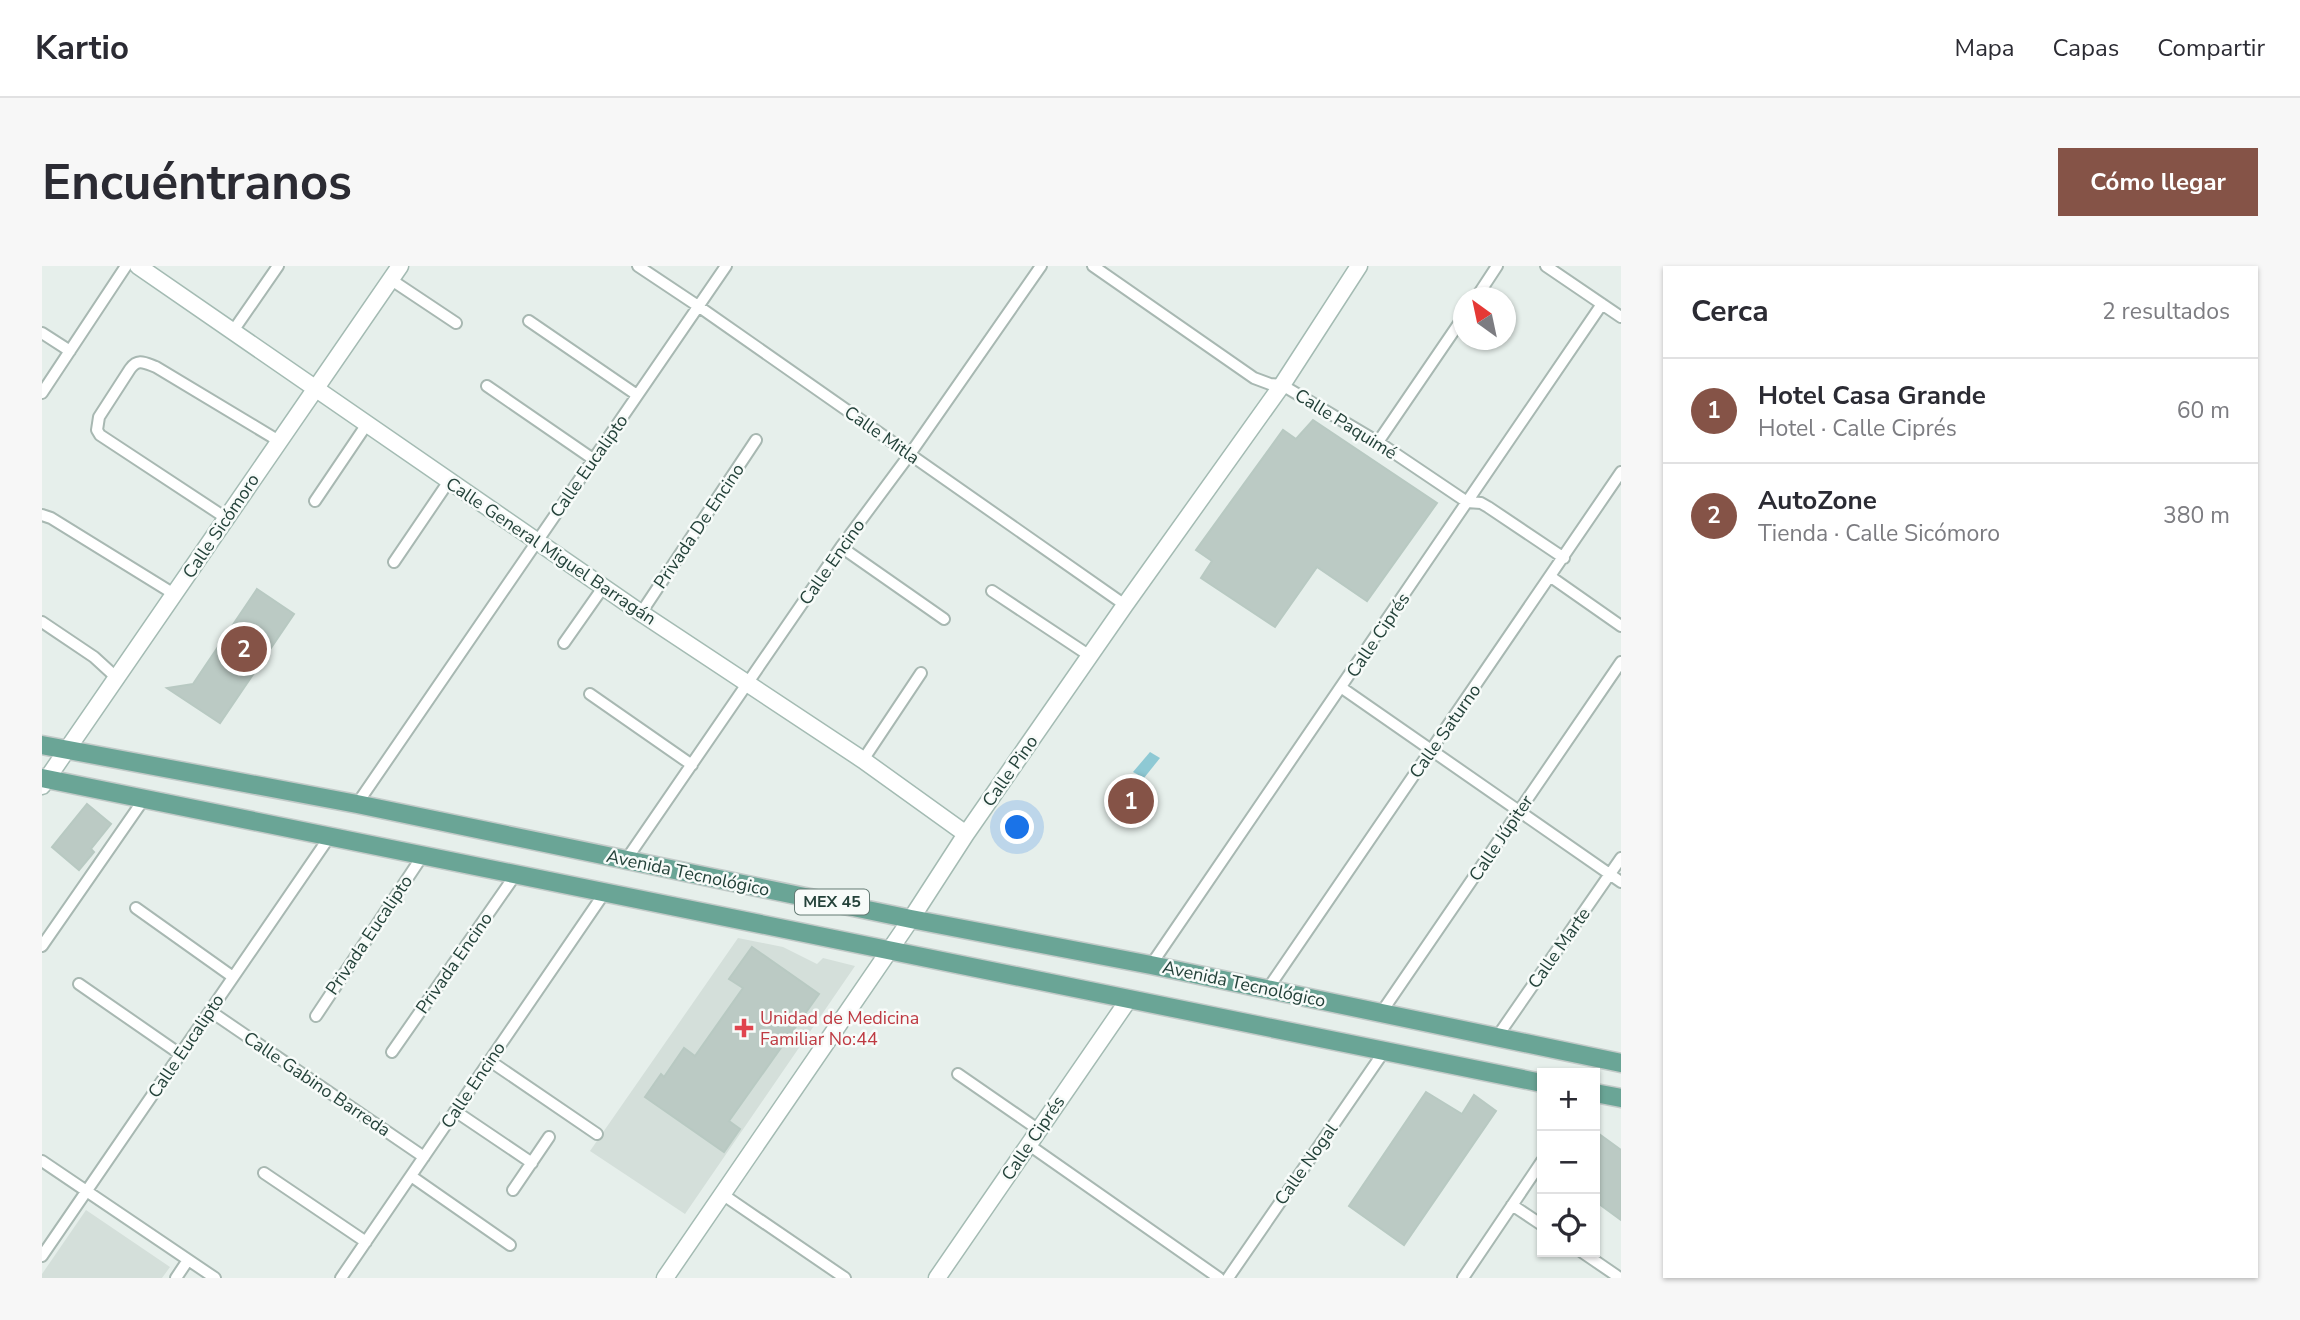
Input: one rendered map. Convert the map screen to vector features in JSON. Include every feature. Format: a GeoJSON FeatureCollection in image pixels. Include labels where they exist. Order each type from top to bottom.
{"type":"FeatureCollection","features":[{"type":"Feature","properties":{"kind":"main road","name":"Avenida Tecnológico"},"geometry":{"type":"LineString","coordinates":[[42,745],[356,804],[911,919],[1619,1059]]}},
{"type":"Feature","properties":{"kind":"main road","name":"Avenida Tecnológico"},"geometry":{"type":"LineString","coordinates":[[44,781],[330,836],[1537,1082]]}},
{"type":"Feature","properties":{"kind":"main road"},"geometry":{"type":"LineString","coordinates":[[1600,1094],[1621,1098]]}},
{"type":"Feature","properties":{"kind":"street"},"geometry":{"type":"LineString","coordinates":[[42,393],[126,266]]}},
{"type":"Feature","properties":{"kind":"street","name":"Calle General Miguel Barragán"},"geometry":{"type":"LineString","coordinates":[[138,266],[156,271],[233,331],[315,389],[748,685],[863,760],[966,834]]}},
{"type":"Feature","properties":{"kind":"street"},"geometry":{"type":"LineString","coordinates":[[233,331],[278,266]]}},
{"type":"Feature","properties":{"kind":"street","name":"Calle Mitla"},"geometry":{"type":"LineString","coordinates":[[638,266],[1125,605]]}},
{"type":"Feature","properties":{"kind":"street","name":"Calle Eucalipto"},"geometry":{"type":"LineString","coordinates":[[356,804],[726,266]]}},
{"type":"Feature","properties":{"kind":"street","name":"Calle Encino"},"geometry":{"type":"LineString","coordinates":[[626,860],[841,547],[1041,266]]}},
{"type":"Feature","properties":{"kind":"street","name":"Calle Paquimé"},"geometry":{"type":"LineString","coordinates":[[1093,266],[1254,378],[1282,385],[1378,442],[1467,502],[1481,503],[1488,507],[1564,558]]}},
{"type":"Feature","properties":{"kind":"street"},"geometry":{"type":"LineString","coordinates":[[1483,287],[1497,266]]}},
{"type":"Feature","properties":{"kind":"street"},"geometry":{"type":"LineString","coordinates":[[1546,266],[1621,317]]}},
{"type":"Feature","properties":{"kind":"street","name":"Calle Pino"},"geometry":{"type":"LineString","coordinates":[[669,1276],[966,834],[1282,385],[1355,268]]}},
{"type":"Feature","properties":{"kind":"street"},"geometry":{"type":"LineString","coordinates":[[395,273],[456,323]]}},
{"type":"Feature","properties":{"kind":"street","name":"Calle Sicómoro"},"geometry":{"type":"LineString","coordinates":[[44,781],[118,679],[395,273]]}},
{"type":"Feature","properties":{"kind":"street","name":"Calle Ciprés"},"geometry":{"type":"LineString","coordinates":[[1151,965],[1602,304]]}},
{"type":"Feature","properties":{"kind":"street"},"geometry":{"type":"LineString","coordinates":[[529,321],[637,395]]}},
{"type":"Feature","properties":{"kind":"street"},"geometry":{"type":"LineString","coordinates":[[1378,442],[1453,332]]}},
{"type":"Feature","properties":{"kind":"street"},"geometry":{"type":"LineString","coordinates":[[42,333],[70,351]]}},
{"type":"Feature","properties":{"kind":"street"},"geometry":{"type":"LineString","coordinates":[[226,518],[100,435],[97,430],[99,417],[130,369],[139,362],[156,367],[279,441]]}},
{"type":"Feature","properties":{"kind":"street"},"geometry":{"type":"LineString","coordinates":[[487,386],[593,459]]}},
{"type":"Feature","properties":{"kind":"street"},"geometry":{"type":"LineString","coordinates":[[316,501],[367,424]]}},
{"type":"Feature","properties":{"kind":"street","name":"Privada De Encino"},"geometry":{"type":"LineString","coordinates":[[641,612],[756,440]]}},
{"type":"Feature","properties":{"kind":"street","name":"Calle Saturno"},"geometry":{"type":"LineString","coordinates":[[1267,990],[1621,472]]}},
{"type":"Feature","properties":{"kind":"street"},"geometry":{"type":"LineString","coordinates":[[394,562],[449,481]]}},
{"type":"Feature","properties":{"kind":"street"},"geometry":{"type":"LineString","coordinates":[[42,515],[174,594]]}},
{"type":"Feature","properties":{"kind":"street"},"geometry":{"type":"LineString","coordinates":[[841,547],[944,619]]}},
{"type":"Feature","properties":{"kind":"street"},"geometry":{"type":"LineString","coordinates":[[1551,577],[1621,626]]}},
{"type":"Feature","properties":{"kind":"street"},"geometry":{"type":"LineString","coordinates":[[564,643],[604,586]]}},
{"type":"Feature","properties":{"kind":"street"},"geometry":{"type":"LineString","coordinates":[[992,591],[1090,656]]}},
{"type":"Feature","properties":{"kind":"street"},"geometry":{"type":"LineString","coordinates":[[42,622],[94,657],[118,679]]}},
{"type":"Feature","properties":{"kind":"street","name":"Calle Júpiter"},"geometry":{"type":"LineString","coordinates":[[1381,1013],[1621,662]]}},
{"type":"Feature","properties":{"kind":"street"},"geometry":{"type":"LineString","coordinates":[[863,760],[921,673]]}},
{"type":"Feature","properties":{"kind":"street"},"geometry":{"type":"LineString","coordinates":[[1342,688],[1621,882]]}},
{"type":"Feature","properties":{"kind":"street"},"geometry":{"type":"LineString","coordinates":[[590,694],[692,765]]}},
{"type":"Feature","properties":{"kind":"street"},"geometry":{"type":"LineString","coordinates":[[42,946],[144,799]]}},
{"type":"Feature","properties":{"kind":"street","name":"Calle Eucalipto"},"geometry":{"type":"LineString","coordinates":[[42,1256],[330,836]]}},
{"type":"Feature","properties":{"kind":"street","name":"Privada Eucalipto"},"geometry":{"type":"LineString","coordinates":[[316,1016],[423,855]]}},
{"type":"Feature","properties":{"kind":"street","name":"Calle Marte"},"geometry":{"type":"LineString","coordinates":[[1497,1037],[1621,858]]}},
{"type":"Feature","properties":{"kind":"street","name":"Privada Encino"},"geometry":{"type":"LineString","coordinates":[[392,1052],[516,874]]}},
{"type":"Feature","properties":{"kind":"street","name":"Calle Encino"},"geometry":{"type":"LineString","coordinates":[[341,1278],[605,892]]}},
{"type":"Feature","properties":{"kind":"street"},"geometry":{"type":"LineString","coordinates":[[136,908],[233,977]]}},
{"type":"Feature","properties":{"kind":"street"},"geometry":{"type":"LineString","coordinates":[[79,984],[180,1054]]}},
{"type":"Feature","properties":{"kind":"street","name":"Calle Ciprés"},"geometry":{"type":"LineString","coordinates":[[937,1278],[1129,999]]}},
{"type":"Feature","properties":{"kind":"street","name":"Calle Gabino Barreda"},"geometry":{"type":"LineString","coordinates":[[210,1011],[424,1157]]}},
{"type":"Feature","properties":{"kind":"street","name":"Calle Nogal"},"geometry":{"type":"LineString","coordinates":[[1228,1278],[1385,1051]]}},
{"type":"Feature","properties":{"kind":"street"},"geometry":{"type":"LineString","coordinates":[[490,1061],[597,1134]]}},
{"type":"Feature","properties":{"kind":"street"},"geometry":{"type":"LineString","coordinates":[[958,1074],[1039,1130]]}},
{"type":"Feature","properties":{"kind":"street"},"geometry":{"type":"LineString","coordinates":[[455,1111],[532,1163]]}},
{"type":"Feature","properties":{"kind":"street"},"geometry":{"type":"LineString","coordinates":[[513,1190],[549,1138]]}},
{"type":"Feature","properties":{"kind":"street"},"geometry":{"type":"LineString","coordinates":[[1029,1145],[1219,1278]]}},
{"type":"Feature","properties":{"kind":"street"},"geometry":{"type":"LineString","coordinates":[[42,1161],[215,1278]]}},
{"type":"Feature","properties":{"kind":"street"},"geometry":{"type":"LineString","coordinates":[[1462,1278],[1537,1168]]}},
{"type":"Feature","properties":{"kind":"street"},"geometry":{"type":"LineString","coordinates":[[264,1173],[366,1242]]}},
{"type":"Feature","properties":{"kind":"street"},"geometry":{"type":"LineString","coordinates":[[411,1176],[510,1245]]}},
{"type":"Feature","properties":{"kind":"street"},"geometry":{"type":"LineString","coordinates":[[722,1194],[845,1278]]}},
{"type":"Feature","properties":{"kind":"street"},"geometry":{"type":"LineString","coordinates":[[1512,1205],[1537,1222]]}},
{"type":"Feature","properties":{"kind":"street"},"geometry":{"type":"LineString","coordinates":[[1589,1257],[1620,1277]]}},
{"type":"Feature","properties":{"kind":"street"},"geometry":{"type":"LineString","coordinates":[[176,1278],[188,1260]]}},
{"type":"Feature","properties":{"kind":"shaded area","name":"Unidad de Medicina Familiar No:44"},"geometry":{"type":"Polygon","coordinates":[[[738,938],[783,947],[817,964],[823,958],[855,966],[685,1214],[590,1151],[738,938]]]}},
{"type":"Feature","properties":{"kind":"shaded area"},"geometry":{"type":"Polygon","coordinates":[[[86,1210],[170,1267],[162,1278],[42,1278],[42,1274],[86,1210]]]}},
{"type":"Feature","properties":{"kind":"water"},"geometry":{"type":"Polygon","coordinates":[[[1150,752],[1160,758],[1144,778],[1133,772],[1150,752]]]}},
{"type":"Feature","properties":{"kind":"building"},"geometry":{"type":"Polygon","coordinates":[[[1313,420],[1437,503],[1367,601],[1317,567],[1275,627],[1201,578],[1212,561],[1196,550],[1283,430],[1296,439],[1313,420]]]}},
{"type":"Feature","properties":{"kind":"building"},"geometry":{"type":"Polygon","coordinates":[[[257,589],[294,614],[220,723],[167,688],[193,684],[257,589]]]}},
{"type":"Feature","properties":{"kind":"building"},"geometry":{"type":"Polygon","coordinates":[[[87,804],[111,824],[91,849],[94,852],[79,870],[52,847],[87,804]]]}},
{"type":"Feature","properties":{"kind":"building"},"geometry":{"type":"Polygon","coordinates":[[[752,947],[819,994],[729,1121],[740,1129],[724,1152],[645,1097],[661,1074],[664,1077],[684,1048],[695,1056],[743,988],[729,979],[752,947]]]}},
{"type":"Feature","properties":{"kind":"building"},"geometry":{"type":"Polygon","coordinates":[[[1426,1092],[1462,1114],[1474,1095],[1496,1111],[1404,1245],[1349,1206],[1426,1092]]]}},
{"type":"Feature","properties":{"kind":"building"},"geometry":{"type":"Polygon","coordinates":[[[1600,1135],[1621,1150],[1621,1220],[1600,1205],[1600,1135]]]}},
{"type":"Feature","properties":{"kind":"place","name":"AutoZone"},"geometry":{"type":"Point","coordinates":[244,649]}},
{"type":"Feature","properties":{"kind":"place","name":"Hotel Casa Grande"},"geometry":{"type":"Point","coordinates":[1131,801]}},
{"type":"Feature","properties":{"kind":"place","name":"Unidad de Medicina Familiar No:44"},"geometry":{"type":"Point","coordinates":[744,1028]}}]}
